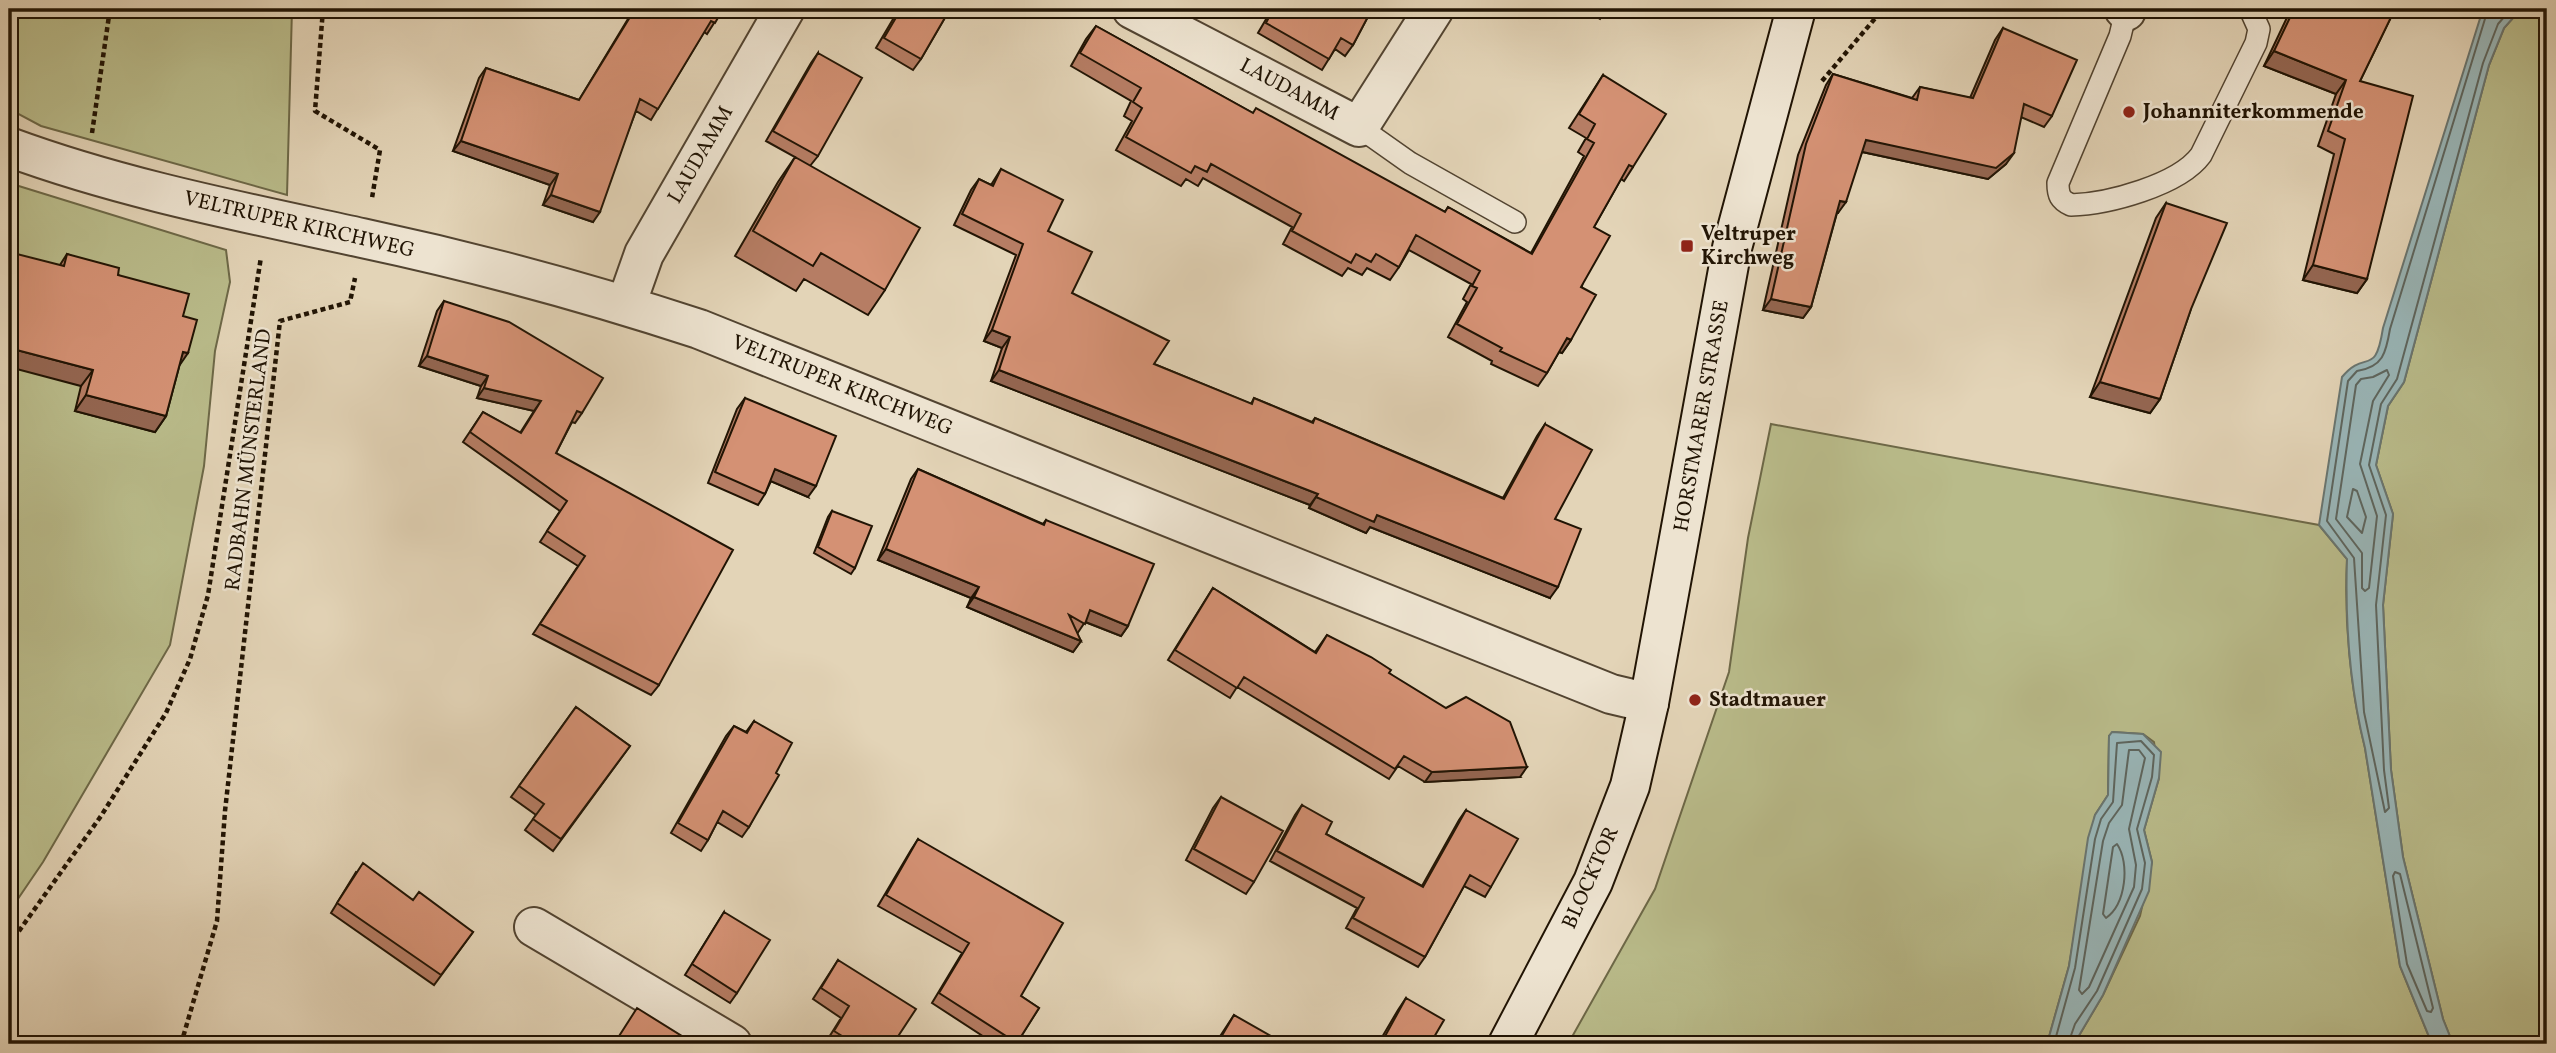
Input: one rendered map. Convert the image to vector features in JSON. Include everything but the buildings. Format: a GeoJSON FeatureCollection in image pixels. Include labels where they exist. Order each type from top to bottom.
{"type":"FeatureCollection","features":[{"type":"Feature","properties":{"kind":"street","name":"LAUDAMM"},"geometry":{"type":"LineString","coordinates":[[626,305],[644,254],[785,9]]}},
{"type":"Feature","properties":{"kind":"street","name":"LAUDAMM"},"geometry":{"type":"LineString","coordinates":[[1132,9],[1359,127],[1434,9]]}},
{"type":"Feature","properties":{"kind":"street","name":"HORSTMARER STRASSE"},"geometry":{"type":"LineString","coordinates":[[1649,703],[1732,248],[1796,9]]}},
{"type":"Feature","properties":{"kind":"street","name":"VELTRUPER KIRCHWEG"},"geometry":{"type":"LineString","coordinates":[[9,146],[86,173],[267,219],[364,238],[626,305],[699,329],[1611,694],[1649,703]]}},
{"type":"Feature","properties":{"kind":"street","name":"BLOCKTOR"},"geometry":{"type":"LineString","coordinates":[[1508,1044],[1594,882],[1630,786],[1649,703]]}},
{"type":"Feature","properties":{"kind":"street"},"geometry":{"type":"LineString","coordinates":[[534,927],[732,1044]]}},
{"type":"Feature","properties":{"kind":"lane"},"geometry":{"type":"LineString","coordinates":[[2128,9],[2120,36],[2059,183],[2058,192],[2063,201],[2071,205],[2160,185],[2179,177],[2196,162],[2256,43],[2259,29],[2250,9]]}},
{"type":"Feature","properties":{"kind":"lane"},"geometry":{"type":"LineString","coordinates":[[1359,127],[1410,163],[1515,222]]}},
{"type":"Feature","properties":{"kind":"path"},"geometry":{"type":"LineString","coordinates":[[86,173],[110,9]]}},
{"type":"Feature","properties":{"kind":"path","name":"RADBAHN MÜNSTERLAND"},"geometry":{"type":"LineString","coordinates":[[181,1044],[217,921],[227,797],[280,321],[350,302],[380,150],[315,111],[323,9]]}},
{"type":"Feature","properties":{"kind":"path"},"geometry":{"type":"LineString","coordinates":[[9,945],[123,781],[166,713],[190,659],[208,595],[267,219]]}},
{"type":"Feature","properties":{"kind":"green space"},"geometry":{"type":"Polygon","coordinates":[[[9,9],[292,9],[287,195],[41,126],[9,109],[9,9]]]}},
{"type":"Feature","properties":{"kind":"green space"},"geometry":{"type":"Polygon","coordinates":[[[2521,9],[2547,9],[2547,1044],[2453,1044],[2443,1019],[2403,857],[2391,770],[2383,605],[2393,514],[2376,465],[2388,406],[2404,382],[2489,65],[2504,28],[2521,9]]]}},
{"type":"Feature","properties":{"kind":"green space"},"geometry":{"type":"Polygon","coordinates":[[[9,183],[226,250],[230,282],[215,351],[204,466],[170,645],[43,862],[9,912],[9,183]]]}},
{"type":"Feature","properties":{"kind":"green space"},"geometry":{"type":"Polygon","coordinates":[[[1771,424],[2319,525],[2347,559],[2347,630],[2352,678],[2400,966],[2432,1044],[2074,1044],[2103,995],[2140,916],[2152,862],[2144,830],[2159,778],[2154,742],[2143,734],[2113,732],[2109,736],[2108,795],[2095,815],[2069,966],[2047,1044],[1568,1044],[1655,889],[1729,672],[1748,538],[1771,424]]]}},
{"type":"Feature","properties":{"kind":"water"},"geometry":{"type":"Polygon","coordinates":[[[2483,9],[2521,9],[2504,28],[2489,65],[2404,382],[2388,406],[2376,465],[2393,514],[2383,605],[2391,770],[2403,857],[2443,1019],[2453,1044],[2432,1044],[2400,966],[2352,678],[2347,559],[2319,525],[2342,377],[2357,364],[2368,361],[2377,353],[2483,9]]]}},
{"type":"Feature","properties":{"kind":"water"},"geometry":{"type":"Polygon","coordinates":[[[2112,732],[2143,734],[2161,752],[2159,778],[2144,830],[2152,862],[2149,891],[2103,995],[2074,1044],[2047,1044],[2069,966],[2088,838],[2095,815],[2108,795],[2109,736],[2112,732]]]}},
{"type":"Feature","properties":{"kind":"place","name":"Johanniterkommende"},"geometry":{"type":"Point","coordinates":[2129,112]}},
{"type":"Feature","properties":{"kind":"place","name":"Veltruper Kirchweg"},"geometry":{"type":"Point","coordinates":[1687,246]}},
{"type":"Feature","properties":{"kind":"place","name":"Stadtmauer"},"geometry":{"type":"Point","coordinates":[1695,700]}}]}
